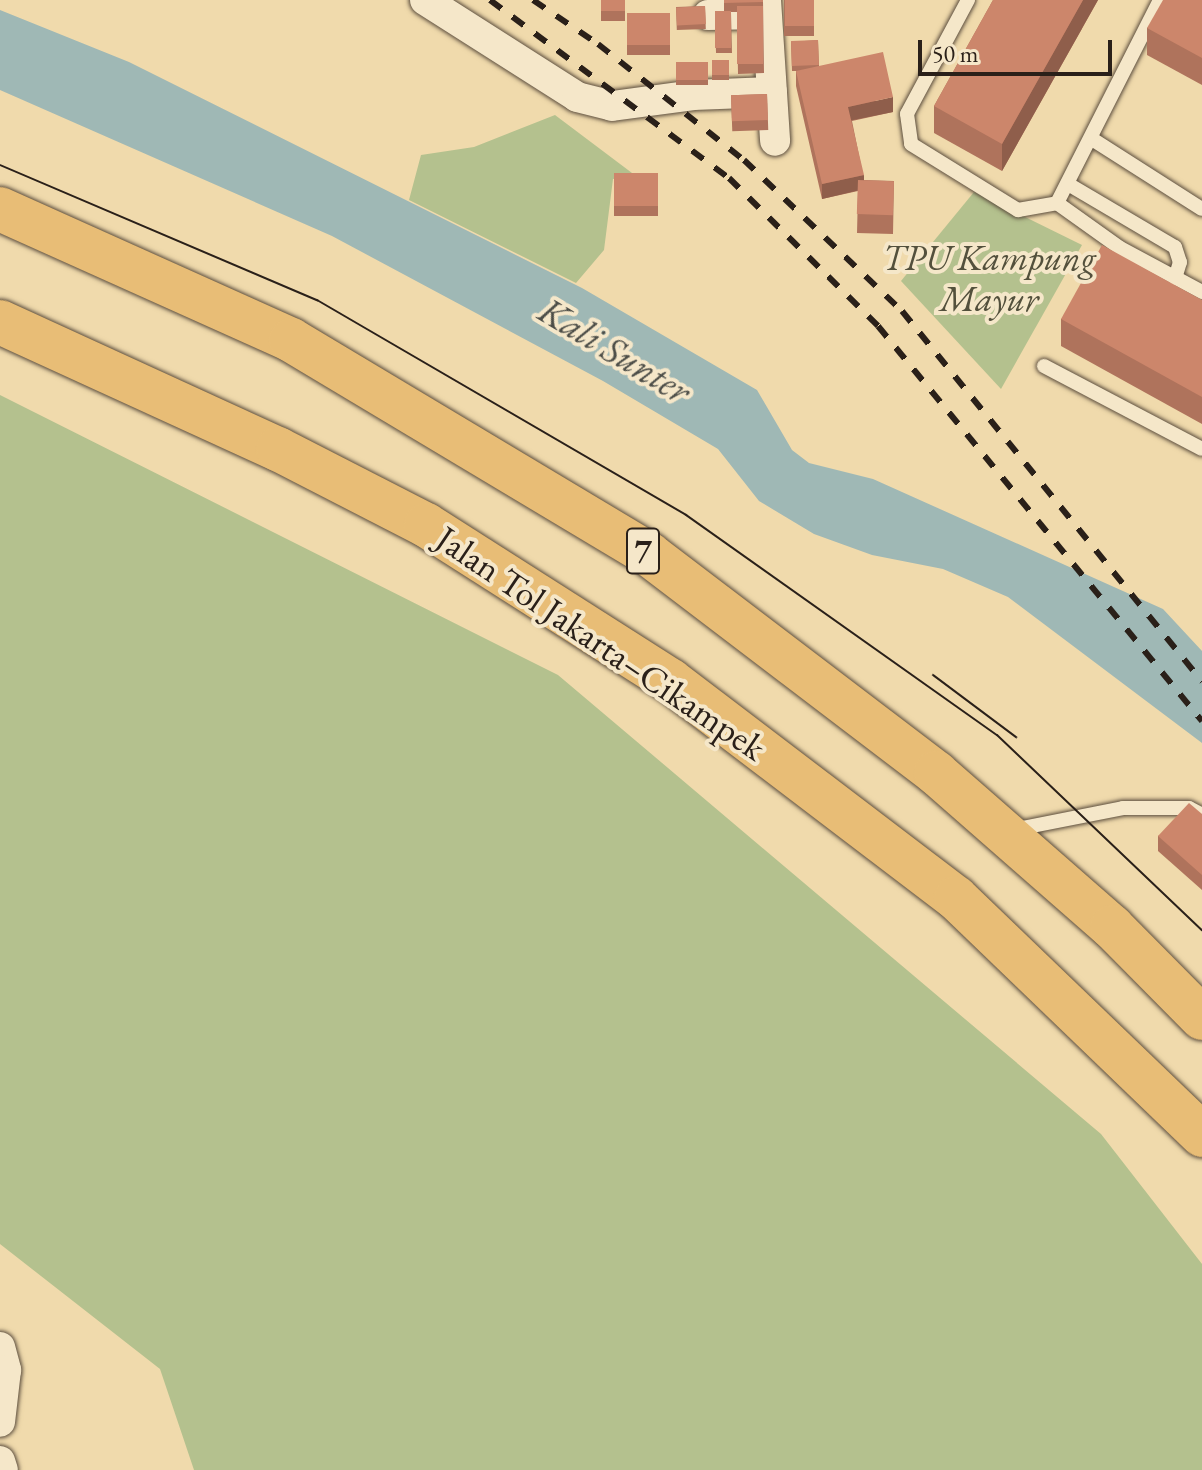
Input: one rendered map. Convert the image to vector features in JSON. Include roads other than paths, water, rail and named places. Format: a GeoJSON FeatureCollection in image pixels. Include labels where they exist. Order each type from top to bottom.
{"type":"FeatureCollection","features":[{"type":"Feature","properties":{"kind":"highway","name":"7"},"geometry":{"type":"LineString","coordinates":[[0,209],[291,340],[650,555],[936,773],[1112,927],[1202,1018]]}},
{"type":"Feature","properties":{"kind":"highway","name":"Jalan Tol Jakarta–Cikampek"},"geometry":{"type":"LineString","coordinates":[[1,323],[264,442],[426,525],[671,681],[956,898],[1202,1135]]}},
{"type":"Feature","properties":{"kind":"street"},"geometry":{"type":"LineString","coordinates":[[425,0],[577,97],[612,106],[693,95],[772,92]]}},
{"type":"Feature","properties":{"kind":"street"},"geometry":{"type":"LineString","coordinates":[[708,15],[766,7],[775,141]]}},
{"type":"Feature","properties":{"kind":"street"},"geometry":{"type":"LineString","coordinates":[[0,1347],[6,1370],[0,1422]]}},
{"type":"Feature","properties":{"kind":"street"},"geometry":{"type":"LineString","coordinates":[[0,1461],[3,1470]]}},
{"type":"Feature","properties":{"kind":"lane"},"geometry":{"type":"LineString","coordinates":[[968,0],[907,114],[911,144],[1018,210],[1057,203],[1120,248],[1202,292]]}},
{"type":"Feature","properties":{"kind":"lane"},"geometry":{"type":"LineString","coordinates":[[1057,203],[1160,0]]}},
{"type":"Feature","properties":{"kind":"lane"},"geometry":{"type":"LineString","coordinates":[[1092,139],[1202,209]]}},
{"type":"Feature","properties":{"kind":"lane"},"geometry":{"type":"LineString","coordinates":[[1068,184],[1175,247],[1180,262],[1175,278]]}},
{"type":"Feature","properties":{"kind":"lane"},"geometry":{"type":"LineString","coordinates":[[1044,366],[1202,449]]}},
{"type":"Feature","properties":{"kind":"lane"},"geometry":{"type":"LineString","coordinates":[[1004,832],[1123,808],[1189,808],[1202,815]]}},
{"type":"Feature","properties":{"kind":"water","name":"Kali Sunter"},"geometry":{"type":"Polygon","coordinates":[[[0,10],[129,62],[582,288],[757,390],[792,450],[809,463],[873,479],[1163,609],[1202,651],[1202,743],[1008,597],[943,569],[872,555],[814,534],[759,501],[718,449],[603,381],[332,236],[0,90],[0,10]]]}},
{"type":"Feature","properties":{"kind":"tram line"},"geometry":{"type":"LineString","coordinates":[[0,165],[317,300],[686,515],[997,735],[1202,930]]}},
{"type":"Feature","properties":{"kind":"tram line"},"geometry":{"type":"LineString","coordinates":[[933,675],[1016,737]]}},
{"type":"Feature","properties":{"kind":"railway"},"geometry":{"type":"LineString","coordinates":[[490,0],[729,178],[878,326],[1202,721]]}},
{"type":"Feature","properties":{"kind":"railway"},"geometry":{"type":"LineString","coordinates":[[533,0],[598,44],[744,160],[902,311],[1202,682]]}},
{"type":"Feature","properties":{"kind":"park label","name":"TPU Kampung Mayur"},"geometry":{"type":"Point","coordinates":[989,278]}}]}
